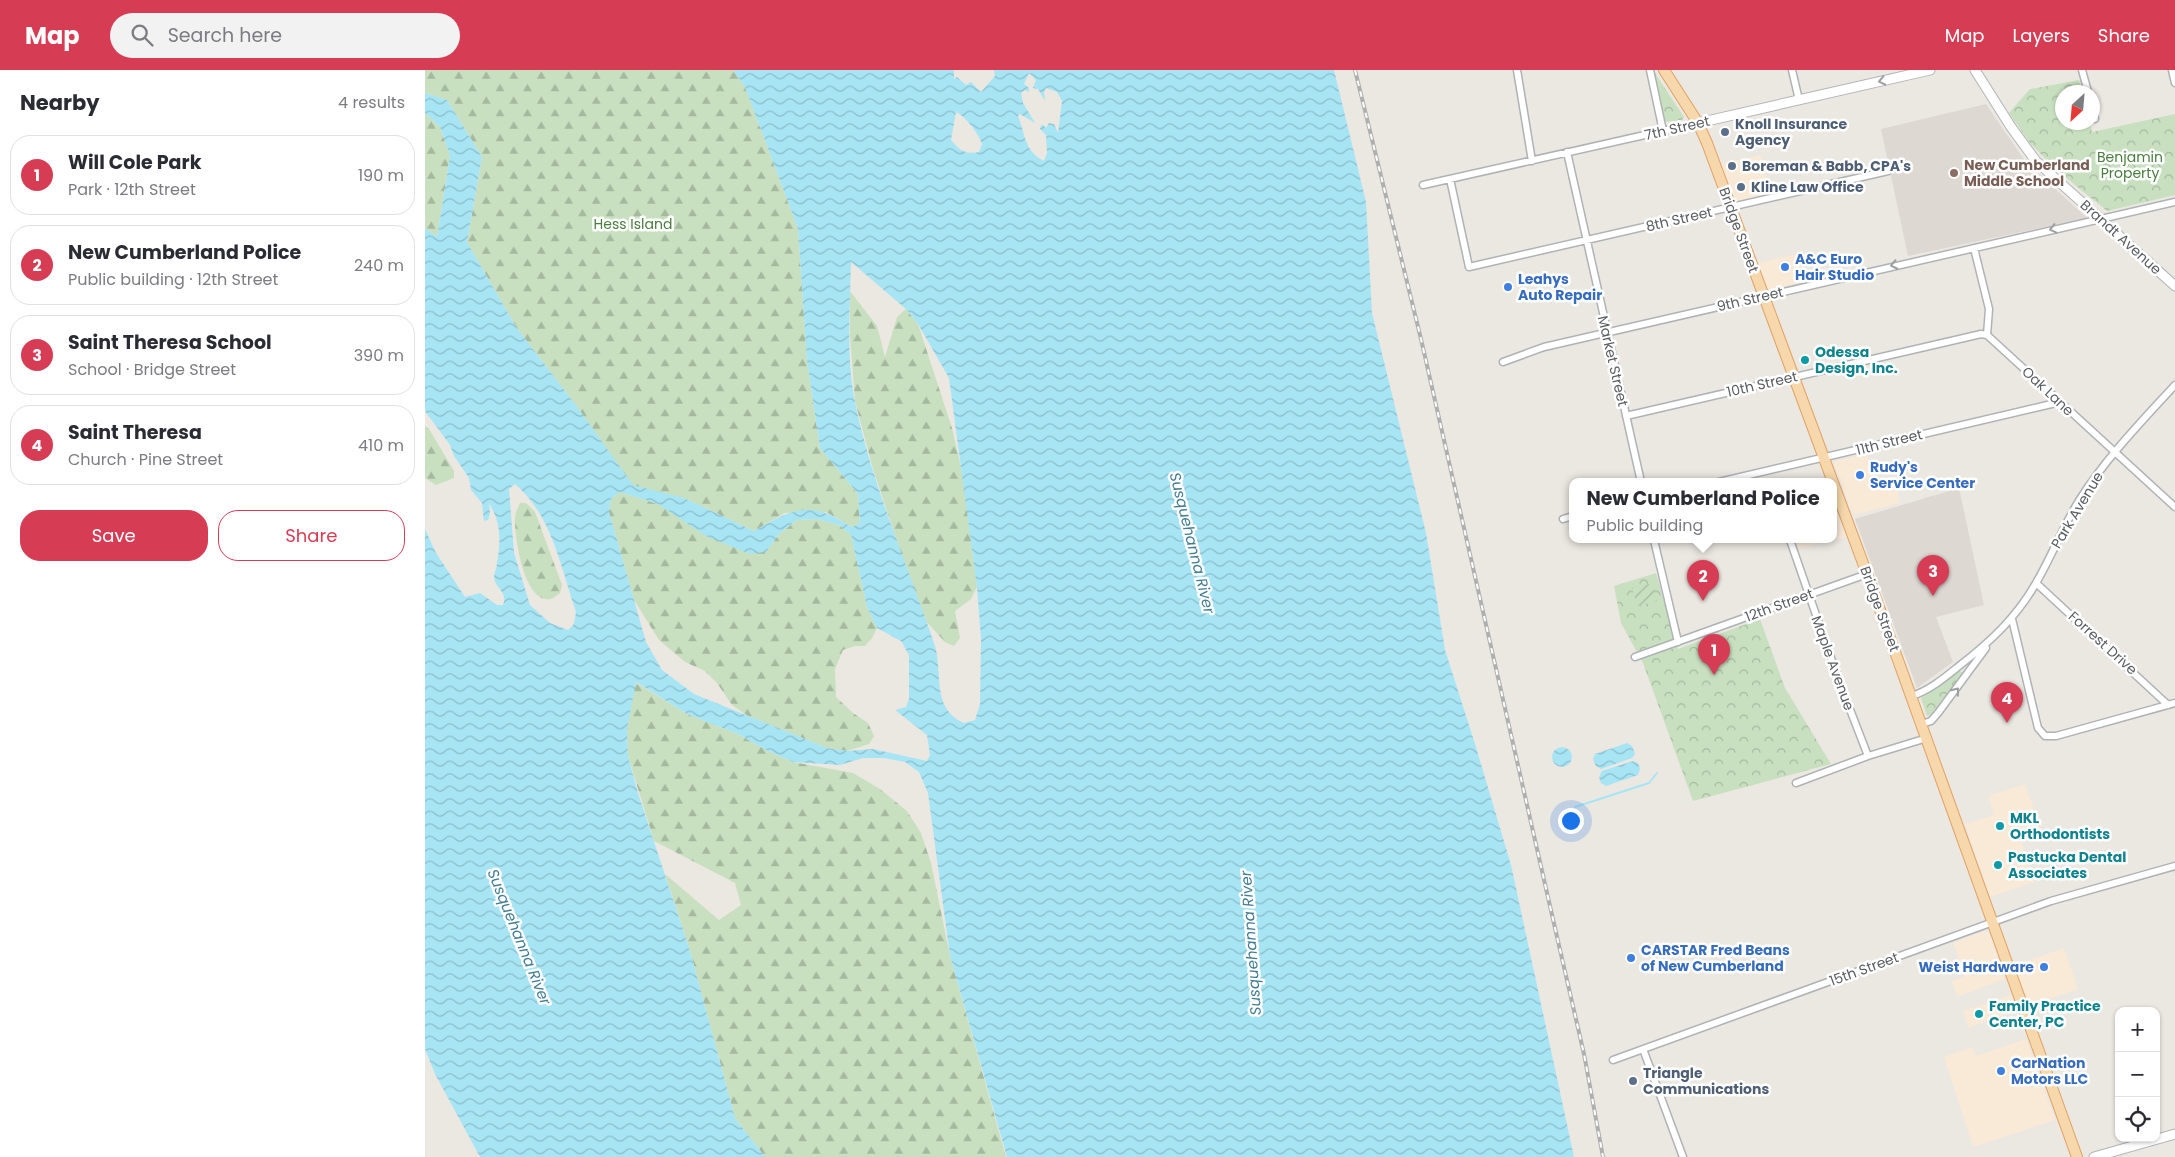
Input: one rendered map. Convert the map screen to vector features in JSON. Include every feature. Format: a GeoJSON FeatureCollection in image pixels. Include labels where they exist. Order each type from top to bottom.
{"type":"FeatureCollection","features":[{"type":"Feature","properties":{"kind":"main road","name":"Bridge Street"},"geometry":{"type":"LineString","coordinates":[[1664,70],[1698,123],[1831,478]]}},
{"type":"Feature","properties":{"kind":"main road","name":"7th Street"},"geometry":{"type":"LineString","coordinates":[[1698,123],[1930,70]]}},
{"type":"Feature","properties":{"kind":"main road","name":"Brandt Avenue"},"geometry":{"type":"LineString","coordinates":[[1975,70],[2011,128],[2036,161],[2175,286]]}},
{"type":"Feature","properties":{"kind":"main road","name":"Bridge Street"},"geometry":{"type":"LineString","coordinates":[[1837,493],[2077,1157]]}},
{"type":"Feature","properties":{"kind":"main road"},"geometry":{"type":"LineString","coordinates":[[2094,1157],[2175,1134]]}},
{"type":"Feature","properties":{"kind":"street"},"geometry":{"type":"LineString","coordinates":[[1517,70],[1532,161]]}},
{"type":"Feature","properties":{"kind":"street"},"geometry":{"type":"LineString","coordinates":[[1650,70],[1663,131]]}},
{"type":"Feature","properties":{"kind":"street"},"geometry":{"type":"LineString","coordinates":[[1792,70],[1799,100]]}},
{"type":"Feature","properties":{"kind":"street"},"geometry":{"type":"LineString","coordinates":[[2082,70],[2086,85]]}},
{"type":"Feature","properties":{"kind":"street"},"geometry":{"type":"LineString","coordinates":[[2172,70],[2175,83]]}},
{"type":"Feature","properties":{"kind":"street","name":"7th Street"},"geometry":{"type":"LineString","coordinates":[[1423,185],[1698,123]]}},
{"type":"Feature","properties":{"kind":"street","name":"Market Street"},"geometry":{"type":"LineString","coordinates":[[1567,152],[1640,478]]}},
{"type":"Feature","properties":{"kind":"street","name":"8th Street"},"geometry":{"type":"LineString","coordinates":[[1450,179],[1469,267],[1888,171]]}},
{"type":"Feature","properties":{"kind":"street","name":"9th Street"},"geometry":{"type":"LineString","coordinates":[[1503,362],[1543,347],[1606,332],[2175,202]]}},
{"type":"Feature","properties":{"kind":"street"},"geometry":{"type":"LineString","coordinates":[[1974,248],[1989,309],[1987,335]]}},
{"type":"Feature","properties":{"kind":"street","name":"10th Street"},"geometry":{"type":"LineString","coordinates":[[1626,416],[1668,408],[1794,376],[1973,336],[1987,335]]}},
{"type":"Feature","properties":{"kind":"street","name":"Oak Lane"},"geometry":{"type":"LineString","coordinates":[[1987,335],[2175,507]]}},
{"type":"Feature","properties":{"kind":"street","name":"Park Avenue"},"geometry":{"type":"LineString","coordinates":[[1921,724],[1931,721],[1938,713],[1990,643],[2011,619],[2036,583],[2071,514],[2093,480],[2115,452],[2175,385]]}},
{"type":"Feature","properties":{"kind":"street","name":"11th Street"},"geometry":{"type":"LineString","coordinates":[[1736,478],[2060,402]]}},
{"type":"Feature","properties":{"kind":"street"},"geometry":{"type":"LineString","coordinates":[[1563,519],[1569,517]]}},
{"type":"Feature","properties":{"kind":"street"},"geometry":{"type":"LineString","coordinates":[[1655,543],[1678,642]]}},
{"type":"Feature","properties":{"kind":"street","name":"Maple Avenue"},"geometry":{"type":"LineString","coordinates":[[1791,543],[1868,756]]}},
{"type":"Feature","properties":{"kind":"street","name":"12th Street"},"geometry":{"type":"LineString","coordinates":[[1635,657],[1867,574]]}},
{"type":"Feature","properties":{"kind":"street","name":"Forrest Drive"},"geometry":{"type":"LineString","coordinates":[[2036,583],[2172,704]]}},
{"type":"Feature","properties":{"kind":"street"},"geometry":{"type":"LineString","coordinates":[[2011,619],[2038,728],[2045,736],[2056,736],[2172,704]]}},
{"type":"Feature","properties":{"kind":"street","name":"Park Avenue"},"geometry":{"type":"LineString","coordinates":[[1911,696],[1933,686],[1990,643]]}},
{"type":"Feature","properties":{"kind":"street"},"geometry":{"type":"LineString","coordinates":[[1796,783],[1868,756],[1927,738]]}},
{"type":"Feature","properties":{"kind":"street","name":"15th Street"},"geometry":{"type":"LineString","coordinates":[[1613,1060],[2051,901],[2175,866]]}},
{"type":"Feature","properties":{"kind":"street"},"geometry":{"type":"LineString","coordinates":[[1643,1049],[1683,1157]]}},
{"type":"Feature","properties":{"kind":"shaded area"},"geometry":{"type":"Polygon","coordinates":[[[1986,104],[2025,161],[2087,218],[1908,256],[1881,129],[1986,104]]]}},
{"type":"Feature","properties":{"kind":"shaded area"},"geometry":{"type":"Polygon","coordinates":[[[1761,155],[1770,193],[1738,201],[1734,199],[1721,164],[1761,155]]]}},
{"type":"Feature","properties":{"kind":"shaded area"},"geometry":{"type":"Polygon","coordinates":[[[1795,254],[1802,282],[1770,290],[1767,288],[1758,263],[1795,254]]]}},
{"type":"Feature","properties":{"kind":"shaded area"},"geometry":{"type":"Polygon","coordinates":[[[1867,454],[1873,482],[1894,477],[1900,503],[1853,515],[1834,464],[1836,461],[1867,454]]]}},
{"type":"Feature","properties":{"kind":"shaded area"},"geometry":{"type":"Polygon","coordinates":[[[1959,488],[1984,605],[1936,617],[1953,662],[1917,688],[1855,519],[1959,488]]]}},
{"type":"Feature","properties":{"kind":"shaded area"},"geometry":{"type":"Polygon","coordinates":[[[1837,509],[1847,537],[1837,539],[1837,509]]]}},
{"type":"Feature","properties":{"kind":"shaded area"},"geometry":{"type":"Polygon","coordinates":[[[1793,543],[1821,543],[1795,549],[1793,543]]]}},
{"type":"Feature","properties":{"kind":"shaded area"},"geometry":{"type":"Polygon","coordinates":[[[2025,784],[2042,832],[2020,839],[2034,882],[1990,897],[1965,824],[1994,815],[1988,796],[2025,784]]]}},
{"type":"Feature","properties":{"kind":"shaded area"},"geometry":{"type":"Polygon","coordinates":[[[1985,931],[1989,933],[2005,979],[1957,997],[1952,981],[1965,976],[1953,943],[1985,931]]]}},
{"type":"Feature","properties":{"kind":"shaded area"},"geometry":{"type":"Polygon","coordinates":[[[2064,948],[2078,989],[2028,1006],[2014,965],[2064,948]]]}},
{"type":"Feature","properties":{"kind":"shaded area"},"geometry":{"type":"Polygon","coordinates":[[[2011,995],[2016,1011],[1968,1028],[1963,1011],[2011,995]]]}},
{"type":"Feature","properties":{"kind":"shaded area"},"geometry":{"type":"Polygon","coordinates":[[[2026,1039],[2055,1120],[1973,1147],[1944,1057],[1972,1047],[1976,1056],[2026,1039]]]}},
{"type":"Feature","properties":{"kind":"green space","name":"Hess Island"},"geometry":{"type":"Polygon","coordinates":[[[425,70],[733,70],[745,87],[798,229],[807,361],[820,448],[858,494],[860,523],[852,527],[826,512],[785,513],[754,531],[684,498],[633,486],[575,404],[516,327],[467,242],[482,157],[447,100],[425,93],[425,70]]]}},
{"type":"Feature","properties":{"kind":"green space"},"geometry":{"type":"Polygon","coordinates":[[[1653,70],[1684,117],[1682,120],[1665,122],[1653,70]]]}},
{"type":"Feature","properties":{"kind":"green space","name":"Benjamin Property"},"geometry":{"type":"Polygon","coordinates":[[[2079,80],[2080,85],[2055,85],[2055,130],[2092,130],[2092,132],[2175,114],[2175,195],[2107,211],[2054,168],[2030,143],[2009,113],[2030,89],[2079,80]]]}},
{"type":"Feature","properties":{"kind":"green space"},"geometry":{"type":"Polygon","coordinates":[[[425,113],[440,127],[450,156],[437,237],[425,228],[425,113]]]}},
{"type":"Feature","properties":{"kind":"green space"},"geometry":{"type":"Polygon","coordinates":[[[850,291],[877,326],[885,357],[897,317],[906,309],[918,324],[952,428],[963,476],[977,587],[971,599],[955,611],[960,638],[954,646],[945,642],[926,621],[873,469],[855,401],[850,336],[850,291]]]}},
{"type":"Feature","properties":{"kind":"green space"},"geometry":{"type":"Polygon","coordinates":[[[425,426],[429,429],[454,471],[454,478],[436,485],[425,478],[425,426]]]}},
{"type":"Feature","properties":{"kind":"green space"},"geometry":{"type":"Polygon","coordinates":[[[620,492],[658,504],[678,516],[766,552],[779,534],[797,520],[817,519],[839,525],[851,535],[867,607],[877,628],[865,646],[855,646],[843,650],[835,669],[836,697],[853,713],[868,723],[874,736],[869,744],[847,751],[827,748],[748,716],[732,705],[717,683],[705,671],[685,662],[659,640],[634,600],[609,512],[611,499],[620,492]]]}},
{"type":"Feature","properties":{"kind":"green space"},"geometry":{"type":"Polygon","coordinates":[[[520,503],[526,503],[535,512],[562,585],[560,593],[554,598],[541,598],[533,591],[522,567],[515,527],[515,514],[520,503]]]}},
{"type":"Feature","properties":{"kind":"green space"},"geometry":{"type":"Polygon","coordinates":[[[1656,573],[1678,649],[1760,619],[1785,688],[1831,764],[1693,801],[1643,663],[1621,623],[1614,586],[1656,573]]]}},
{"type":"Feature","properties":{"kind":"green space"},"geometry":{"type":"Polygon","coordinates":[[[1653,583],[1657,601],[1637,606],[1632,588],[1653,583]]]}},
{"type":"Feature","properties":{"kind":"green space"},"geometry":{"type":"Polygon","coordinates":[[[1959,671],[1963,672],[1963,675],[1931,715],[1927,716],[1921,698],[1959,671]]]}},
{"type":"Feature","properties":{"kind":"green space"},"geometry":{"type":"Polygon","coordinates":[[[635,682],[687,714],[738,734],[766,750],[793,762],[853,773],[880,789],[907,811],[921,833],[931,863],[950,956],[1006,1157],[765,1157],[735,1118],[690,951],[665,874],[719,920],[741,905],[735,883],[654,841],[628,756],[627,729],[635,682]]]}},
{"type":"Feature","properties":{"kind":"water","name":"Susquehanna River"},"geometry":{"type":"Polygon","coordinates":[[[733,70],[954,70],[954,79],[957,77],[966,85],[971,82],[981,92],[995,76],[994,70],[1334,70],[1366,202],[1372,313],[1426,533],[1445,650],[1511,865],[1574,1157],[1007,1157],[950,956],[928,793],[919,772],[905,762],[884,758],[863,758],[840,765],[793,762],[766,750],[738,734],[687,714],[636,682],[627,729],[628,756],[638,793],[690,951],[735,1118],[765,1157],[480,1157],[435,1074],[425,1049],[425,529],[436,553],[465,597],[480,593],[497,605],[503,605],[504,597],[494,578],[499,539],[496,517],[489,503],[490,513],[488,520],[484,521],[482,503],[471,490],[469,478],[454,456],[450,445],[425,411],[425,228],[437,237],[450,156],[440,127],[425,113],[425,93],[447,100],[482,157],[467,242],[516,327],[575,404],[633,485],[684,498],[754,531],[789,513],[808,510],[828,514],[852,527],[860,523],[858,494],[820,448],[807,361],[798,229],[745,87],[733,70]],[[1029,73],[1024,84],[1029,88],[1029,92],[1025,90],[1021,93],[1023,103],[1035,123],[1020,114],[1018,116],[1029,148],[1037,157],[1044,161],[1047,153],[1046,135],[1040,129],[1042,124],[1046,128],[1049,123],[1054,124],[1058,133],[1062,101],[1057,92],[1046,88],[1044,92],[1045,101],[1038,89],[1033,88],[1036,80],[1029,73]],[[956,112],[951,140],[957,147],[970,153],[979,152],[982,144],[971,126],[956,112]],[[851,262],[849,332],[852,385],[862,433],[880,494],[934,643],[942,699],[946,708],[953,716],[964,723],[975,720],[980,704],[981,639],[977,587],[949,378],[918,324],[906,309],[851,262]],[[515,484],[509,489],[514,553],[530,605],[550,623],[568,630],[574,624],[576,612],[554,543],[538,511],[515,484]],[[620,492],[611,499],[609,512],[646,642],[662,670],[694,694],[827,748],[847,751],[873,749],[927,761],[930,755],[927,735],[895,710],[906,707],[909,699],[909,655],[901,641],[877,628],[867,607],[851,535],[839,525],[817,519],[797,520],[779,534],[766,552],[750,554],[706,536],[658,504],[620,492]]]}},
{"type":"Feature","properties":{"kind":"water"},"geometry":{"type":"Polygon","coordinates":[[[1627,743],[1632,746],[1635,754],[1632,758],[1601,769],[1596,766],[1593,759],[1595,754],[1627,743]]]}},
{"type":"Feature","properties":{"kind":"water"},"geometry":{"type":"Polygon","coordinates":[[[1562,747],[1569,750],[1572,757],[1569,764],[1562,767],[1555,764],[1552,757],[1555,750],[1562,747]]]}},
{"type":"Feature","properties":{"kind":"water"},"geometry":{"type":"Polygon","coordinates":[[[1633,761],[1638,763],[1640,769],[1638,775],[1606,786],[1601,783],[1599,777],[1602,771],[1633,761]]]}},
{"type":"Feature","properties":{"kind":"waterway"},"geometry":{"type":"LineString","coordinates":[[1575,807],[1649,783],[1657,773]]}},
{"type":"Feature","properties":{"kind":"railway"},"geometry":{"type":"LineString","coordinates":[[1355,70],[1421,339],[1584,1054],[1603,1157]]}},
{"type":"Feature","properties":{"kind":"place","name":"Knoll Insurance Agency"},"geometry":{"type":"Point","coordinates":[1725,132]}},
{"type":"Feature","properties":{"kind":"place","name":"Boreman & Babb, CPA's"},"geometry":{"type":"Point","coordinates":[1732,166]}},
{"type":"Feature","properties":{"kind":"place","name":"New Cumberland Middle School"},"geometry":{"type":"Point","coordinates":[1954,173]}},
{"type":"Feature","properties":{"kind":"place","name":"Kline Law Office"},"geometry":{"type":"Point","coordinates":[1741,187]}},
{"type":"Feature","properties":{"kind":"place","name":"A&C Euro Hair Studio"},"geometry":{"type":"Point","coordinates":[1785,267]}},
{"type":"Feature","properties":{"kind":"place","name":"Leahys Auto Repair"},"geometry":{"type":"Point","coordinates":[1508,287]}},
{"type":"Feature","properties":{"kind":"place","name":"Odessa Design, Inc."},"geometry":{"type":"Point","coordinates":[1805,360]}},
{"type":"Feature","properties":{"kind":"place","name":"Rudy's Service Center"},"geometry":{"type":"Point","coordinates":[1860,475]}},
{"type":"Feature","properties":{"kind":"place","name":"Saint Theresa School"},"geometry":{"type":"Point","coordinates":[1933,596]}},
{"type":"Feature","properties":{"kind":"place","name":"New Cumberland Police"},"geometry":{"type":"Point","coordinates":[1703,601]}},
{"type":"Feature","properties":{"kind":"place","name":"Will Cole Park"},"geometry":{"type":"Point","coordinates":[1714,675]}},
{"type":"Feature","properties":{"kind":"place","name":"Saint Theresa"},"geometry":{"type":"Point","coordinates":[2007,723]}},
{"type":"Feature","properties":{"kind":"place","name":"MKL Orthodontists"},"geometry":{"type":"Point","coordinates":[2000,826]}},
{"type":"Feature","properties":{"kind":"place","name":"Pastucka Dental Associates"},"geometry":{"type":"Point","coordinates":[1998,865]}},
{"type":"Feature","properties":{"kind":"place","name":"CARSTAR Fred Beans of New Cumberland"},"geometry":{"type":"Point","coordinates":[1631,958]}},
{"type":"Feature","properties":{"kind":"place","name":"Weist Hardware"},"geometry":{"type":"Point","coordinates":[2044,967]}},
{"type":"Feature","properties":{"kind":"place","name":"Family Practice Center, PC"},"geometry":{"type":"Point","coordinates":[1979,1014]}},
{"type":"Feature","properties":{"kind":"place","name":"CarNation Motors LLC"},"geometry":{"type":"Point","coordinates":[2001,1071]}},
{"type":"Feature","properties":{"kind":"place","name":"Triangle Communications"},"geometry":{"type":"Point","coordinates":[1633,1081]}}]}
